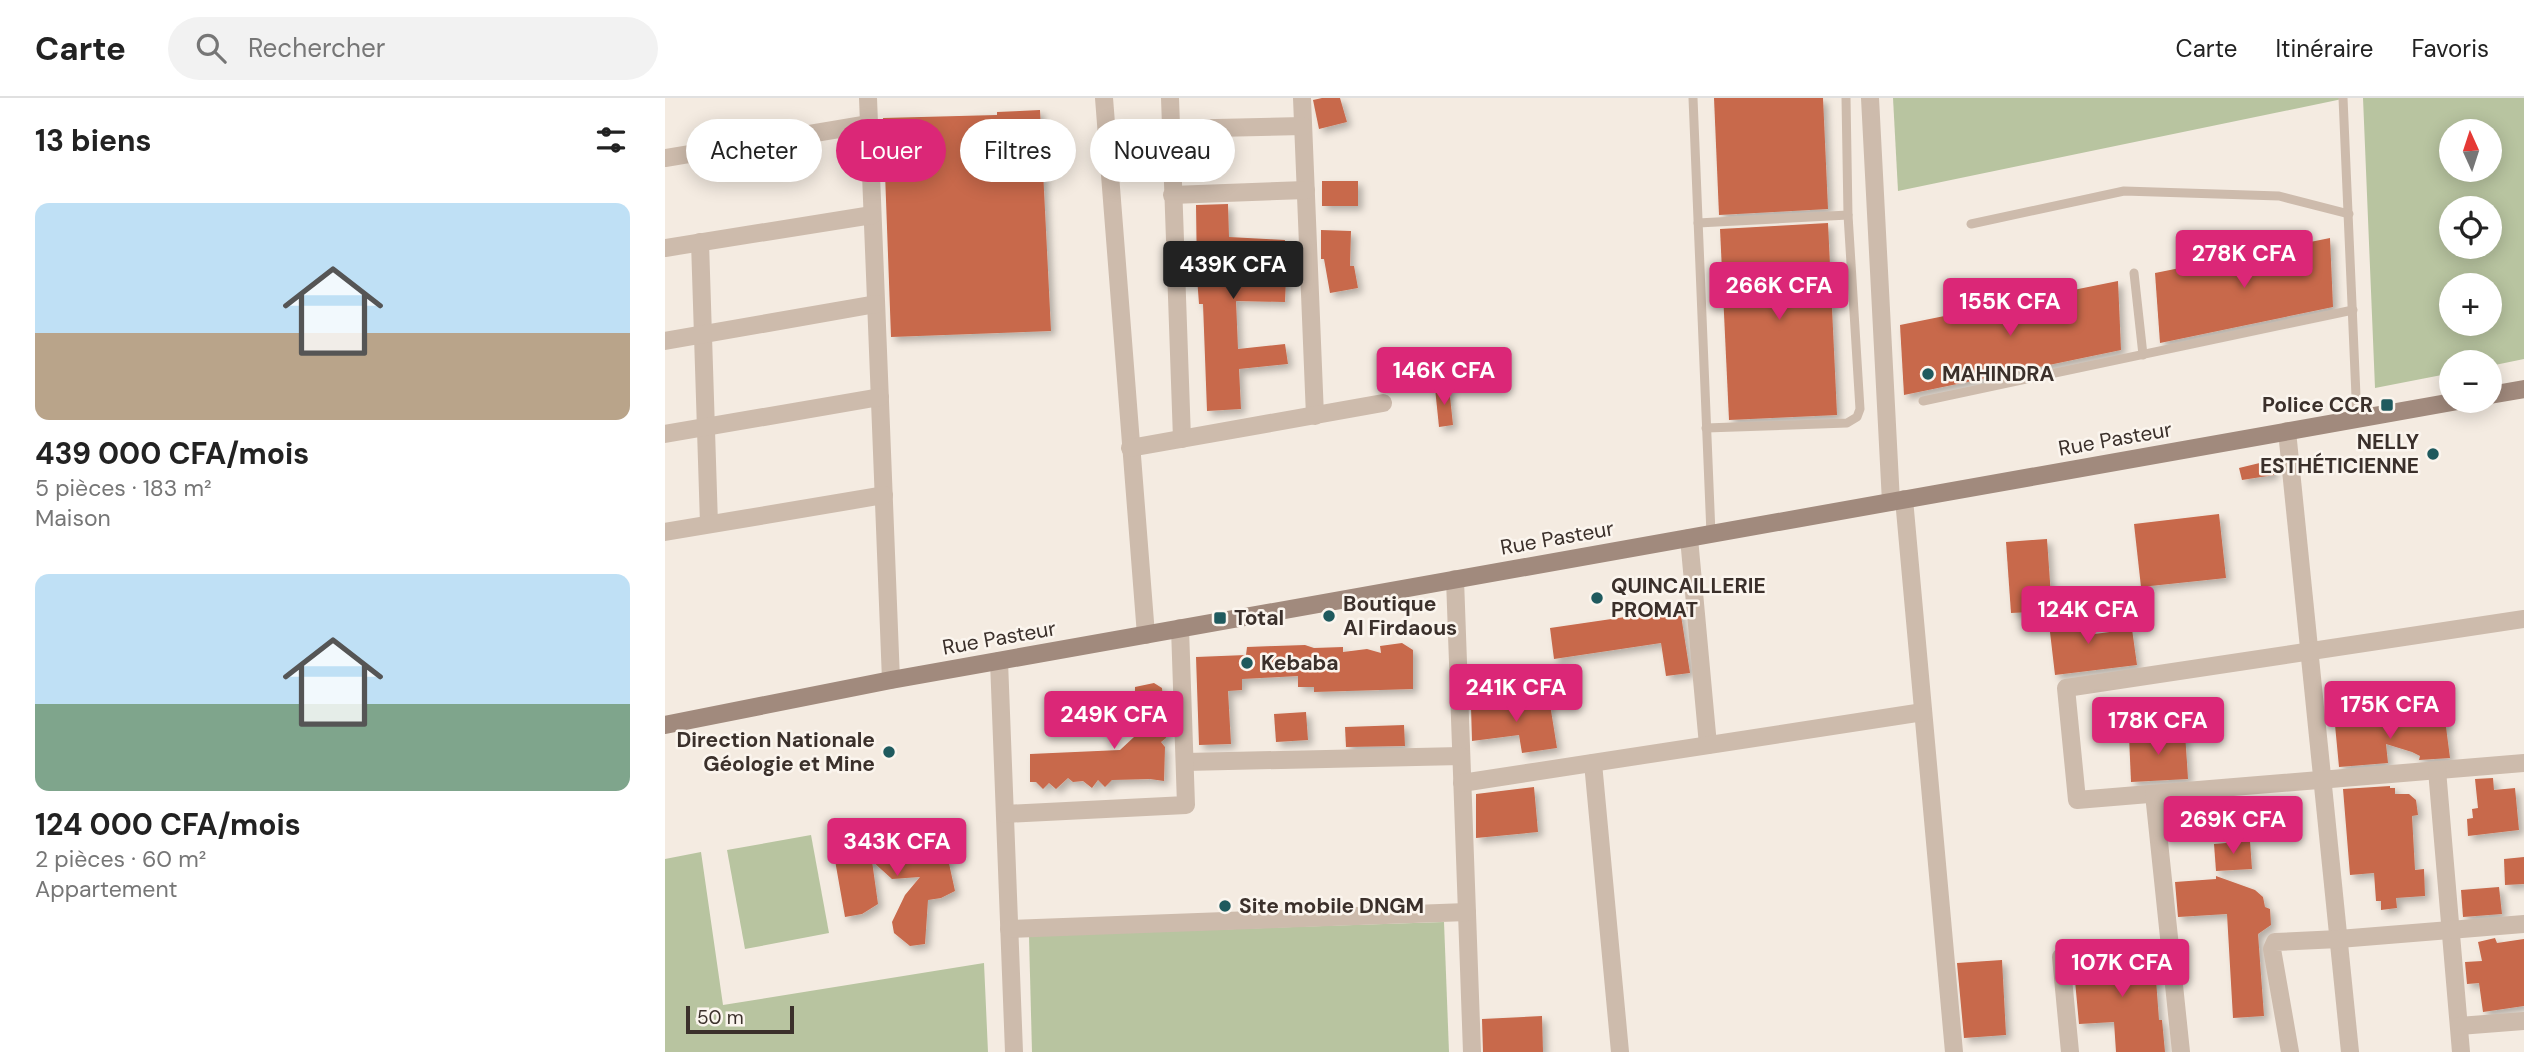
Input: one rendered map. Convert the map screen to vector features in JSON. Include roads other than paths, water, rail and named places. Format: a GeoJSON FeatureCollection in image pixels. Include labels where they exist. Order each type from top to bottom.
{"type":"FeatureCollection","features":[{"type":"Feature","properties":{"kind":"main road"},"geometry":{"type":"LineString","coordinates":[[2502,393],[2524,389]]}},
{"type":"Feature","properties":{"kind":"main road","name":"Rue Pasteur"},"geometry":{"type":"LineString","coordinates":[[665,725],[891,680],[2439,404]]}},
{"type":"Feature","properties":{"kind":"street"},"geometry":{"type":"LineString","coordinates":[[867,98],[869,119]]}},
{"type":"Feature","properties":{"kind":"street"},"geometry":{"type":"LineString","coordinates":[[1104,98],[1146,635]]}},
{"type":"Feature","properties":{"kind":"street"},"geometry":{"type":"LineString","coordinates":[[1170,98],[1170,119]]}},
{"type":"Feature","properties":{"kind":"street"},"geometry":{"type":"LineString","coordinates":[[1302,98],[1315,416]]}},
{"type":"Feature","properties":{"kind":"street"},"geometry":{"type":"LineString","coordinates":[[1870,98],[1897,500],[1923,712],[1954,1052]]}},
{"type":"Feature","properties":{"kind":"street"},"geometry":{"type":"LineString","coordinates":[[1235,128],[1303,127]]}},
{"type":"Feature","properties":{"kind":"street"},"geometry":{"type":"LineString","coordinates":[[665,158],[836,130]]}},
{"type":"Feature","properties":{"kind":"street"},"geometry":{"type":"LineString","coordinates":[[871,182],[891,680]]}},
{"type":"Feature","properties":{"kind":"street"},"geometry":{"type":"LineString","coordinates":[[1172,182],[1182,439]]}},
{"type":"Feature","properties":{"kind":"street"},"geometry":{"type":"LineString","coordinates":[[1172,195],[1306,190]]}},
{"type":"Feature","properties":{"kind":"street"},"geometry":{"type":"LineString","coordinates":[[665,248],[872,215]]}},
{"type":"Feature","properties":{"kind":"street"},"geometry":{"type":"LineString","coordinates":[[700,242],[709,524]]}},
{"type":"Feature","properties":{"kind":"street"},"geometry":{"type":"LineString","coordinates":[[665,341],[876,304]]}},
{"type":"Feature","properties":{"kind":"street"},"geometry":{"type":"LineString","coordinates":[[665,434],[880,397]]}},
{"type":"Feature","properties":{"kind":"street"},"geometry":{"type":"LineString","coordinates":[[1130,448],[1383,402]]}},
{"type":"Feature","properties":{"kind":"street"},"geometry":{"type":"LineString","coordinates":[[2287,431],[2350,1052]]}},
{"type":"Feature","properties":{"kind":"street"},"geometry":{"type":"LineString","coordinates":[[665,532],[884,495]]}},
{"type":"Feature","properties":{"kind":"street"},"geometry":{"type":"LineString","coordinates":[[1689,538],[1708,745]]}},
{"type":"Feature","properties":{"kind":"street"},"geometry":{"type":"LineString","coordinates":[[1455,579],[1472,1052]]}},
{"type":"Feature","properties":{"kind":"street"},"geometry":{"type":"LineString","coordinates":[[2524,619],[2066,688],[2077,800],[2524,763]]}},
{"type":"Feature","properties":{"kind":"street"},"geometry":{"type":"LineString","coordinates":[[1005,814],[1186,805],[1180,628]]}},
{"type":"Feature","properties":{"kind":"street"},"geometry":{"type":"LineString","coordinates":[[999,661],[1014,1052]]}},
{"type":"Feature","properties":{"kind":"street"},"geometry":{"type":"LineString","coordinates":[[1462,783],[1923,712]]}},
{"type":"Feature","properties":{"kind":"street"},"geometry":{"type":"LineString","coordinates":[[1185,762],[1461,756]]}},
{"type":"Feature","properties":{"kind":"street"},"geometry":{"type":"LineString","coordinates":[[1593,763],[1620,1052]]}},
{"type":"Feature","properties":{"kind":"street"},"geometry":{"type":"LineString","coordinates":[[2437,770],[2461,1052]]}},
{"type":"Feature","properties":{"kind":"street"},"geometry":{"type":"LineString","coordinates":[[2154,794],[2181,1052]]}},
{"type":"Feature","properties":{"kind":"street"},"geometry":{"type":"LineString","coordinates":[[1009,929],[1467,912]]}},
{"type":"Feature","properties":{"kind":"street"},"geometry":{"type":"LineString","coordinates":[[2290,1052],[2273,945],[2279,941],[2339,939],[2524,924]]}},
{"type":"Feature","properties":{"kind":"street"},"geometry":{"type":"LineString","coordinates":[[2061,957],[2070,1052]]}},
{"type":"Feature","properties":{"kind":"street"},"geometry":{"type":"LineString","coordinates":[[2459,1026],[2524,1021]]}},
{"type":"Feature","properties":{"kind":"lane"},"geometry":{"type":"LineString","coordinates":[[1693,98],[1711,534]]}},
{"type":"Feature","properties":{"kind":"lane"},"geometry":{"type":"LineString","coordinates":[[1706,428],[1847,424],[1857,417],[1860,409],[1848,215],[1846,98]]}},
{"type":"Feature","properties":{"kind":"lane"},"geometry":{"type":"LineString","coordinates":[[2343,98],[2357,419]]}},
{"type":"Feature","properties":{"kind":"lane"},"geometry":{"type":"LineString","coordinates":[[1971,224],[2124,191],[2279,196],[2349,214]]}},
{"type":"Feature","properties":{"kind":"lane"},"geometry":{"type":"LineString","coordinates":[[1698,223],[1848,215]]}},
{"type":"Feature","properties":{"kind":"lane"},"geometry":{"type":"LineString","coordinates":[[2134,273],[2143,355]]}},
{"type":"Feature","properties":{"kind":"lane"},"geometry":{"type":"LineString","coordinates":[[1923,401],[2353,310]]}},
{"type":"Feature","properties":{"kind":"place","name":"MAHINDRA"},"geometry":{"type":"Point","coordinates":[1928,374]}},
{"type":"Feature","properties":{"kind":"place","name":"Police CCR"},"geometry":{"type":"Point","coordinates":[2387,405]}},
{"type":"Feature","properties":{"kind":"place","name":"NELLY ESTHÉTICIENNE"},"geometry":{"type":"Point","coordinates":[2433,454]}},
{"type":"Feature","properties":{"kind":"place","name":"QUINCAILLERIE PROMAT"},"geometry":{"type":"Point","coordinates":[1597,598]}},
{"type":"Feature","properties":{"kind":"place","name":"Boutique Al Firdaous"},"geometry":{"type":"Point","coordinates":[1329,616]}},
{"type":"Feature","properties":{"kind":"place","name":"Total"},"geometry":{"type":"Point","coordinates":[1220,618]}},
{"type":"Feature","properties":{"kind":"place","name":"Kebaba"},"geometry":{"type":"Point","coordinates":[1247,663]}},
{"type":"Feature","properties":{"kind":"place","name":"Direction Nationale Géologie et Mine"},"geometry":{"type":"Point","coordinates":[889,752]}},
{"type":"Feature","properties":{"kind":"place","name":"Site mobile DNGM"},"geometry":{"type":"Point","coordinates":[1225,906]}}]}
